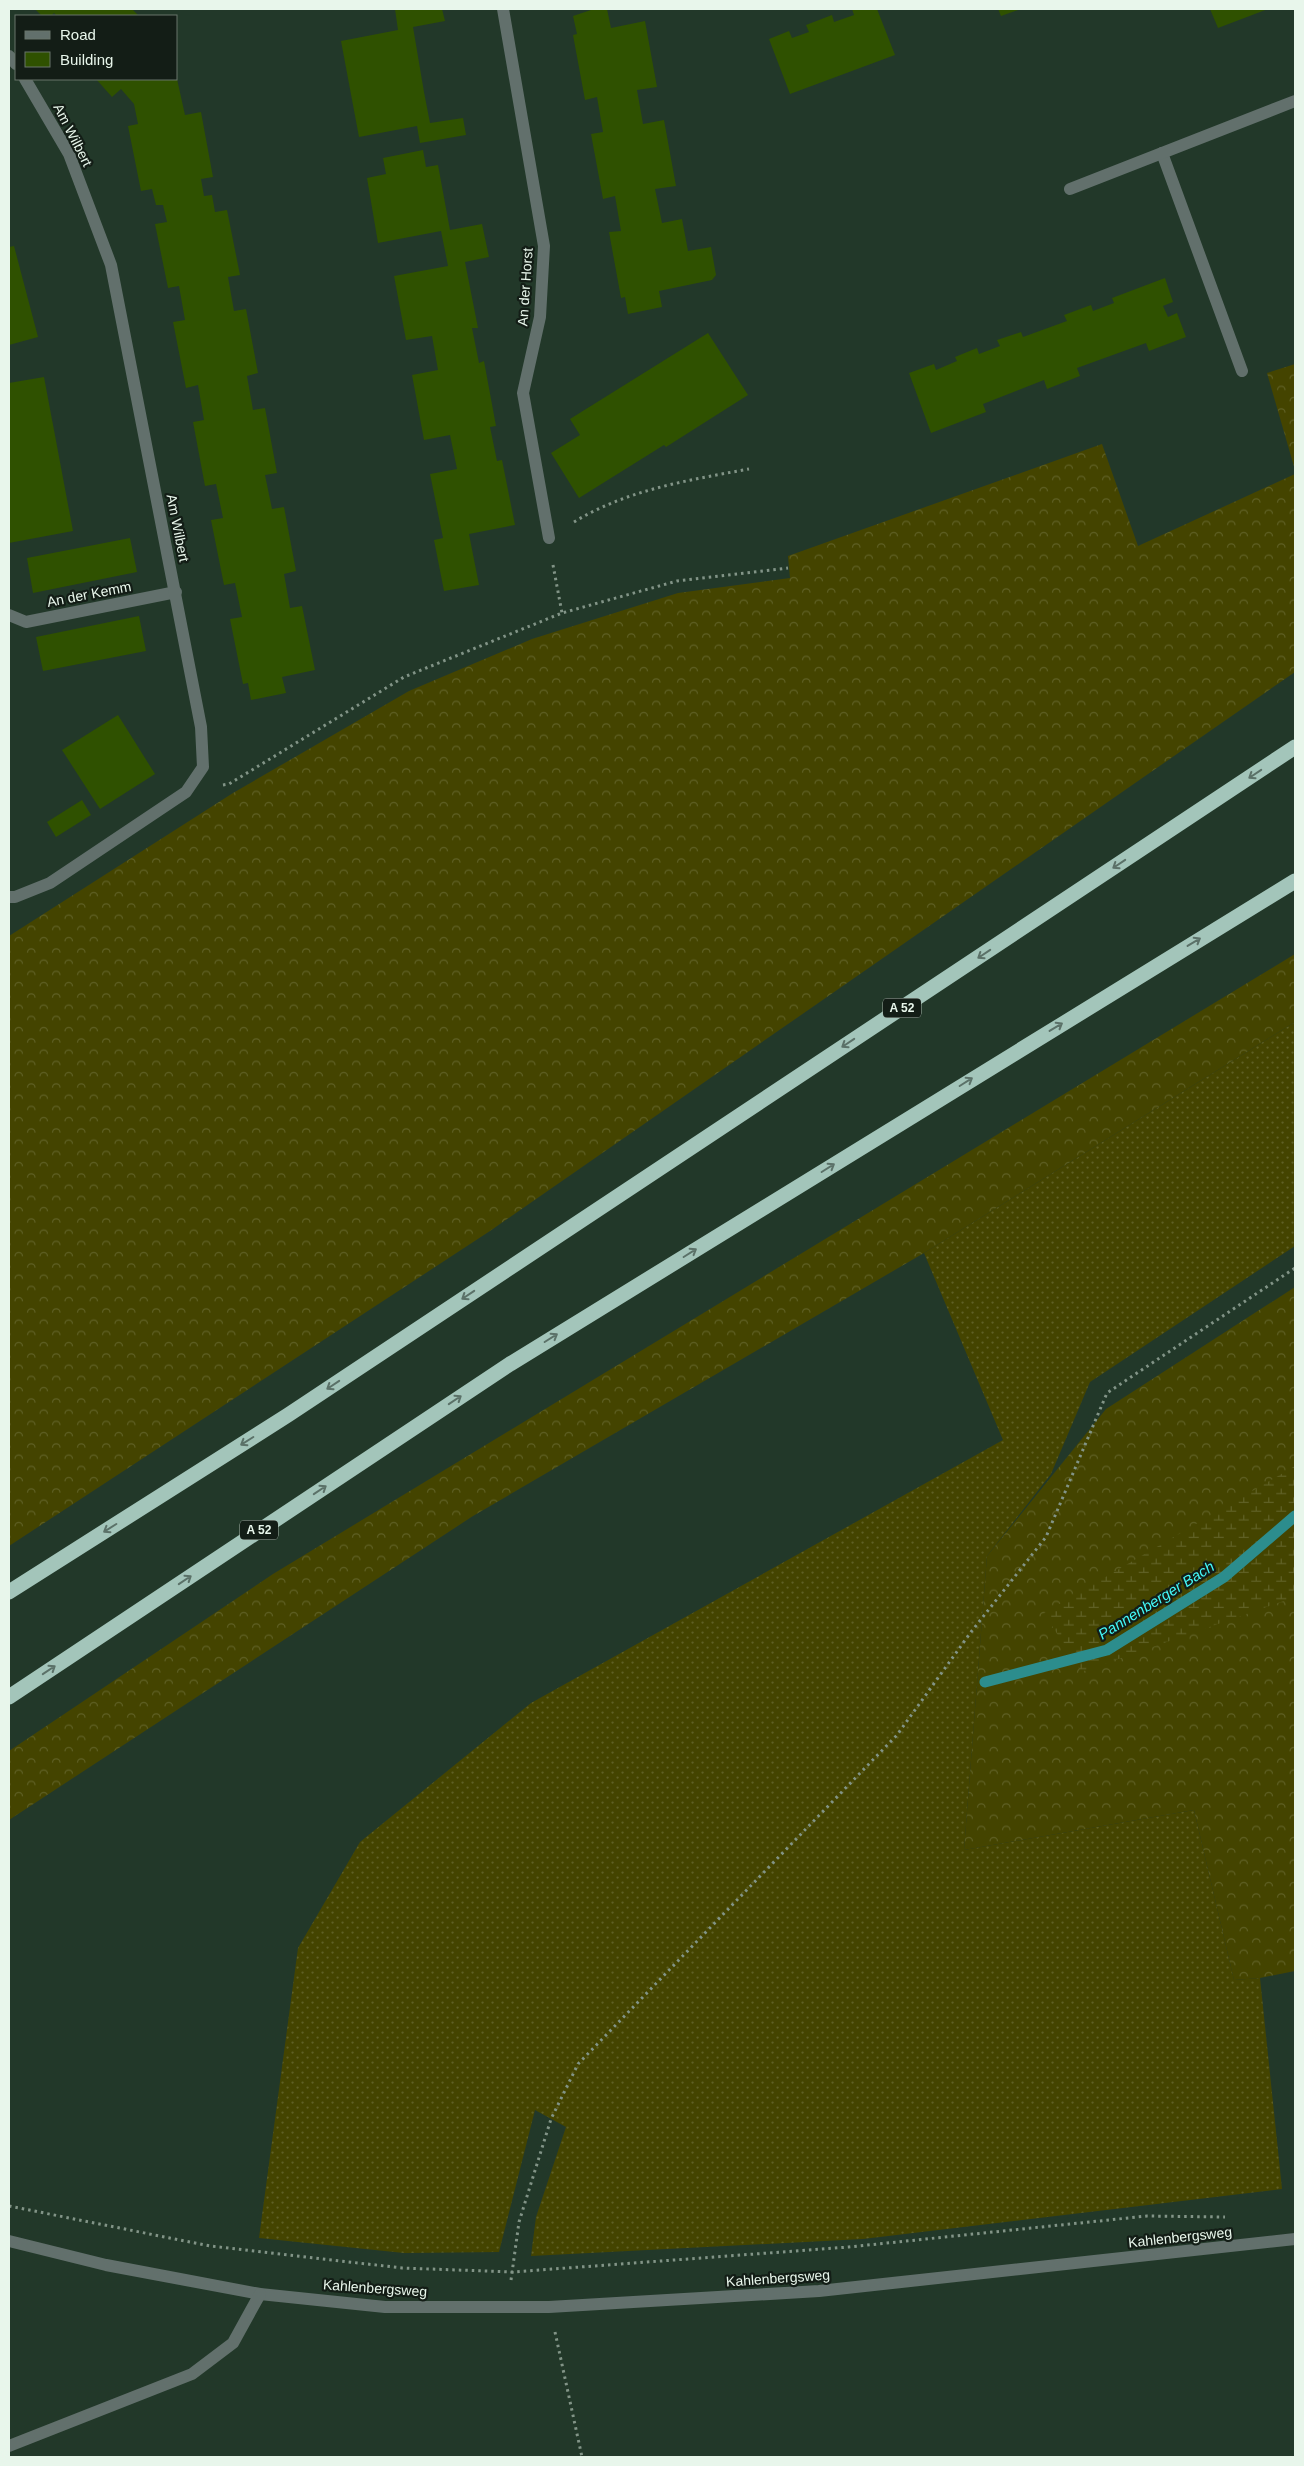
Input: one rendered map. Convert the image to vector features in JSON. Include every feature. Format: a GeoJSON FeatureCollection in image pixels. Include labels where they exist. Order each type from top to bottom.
{"type":"FeatureCollection","features":[{"type":"Feature","properties":{"kind":"highway","name":"A 52"},"geometry":{"type":"LineString","coordinates":[[9,1592],[288,1415],[1295,748]]}},
{"type":"Feature","properties":{"kind":"highway","name":"A 52"},"geometry":{"type":"LineString","coordinates":[[9,1697],[510,1364],[1295,880]]}},
{"type":"Feature","properties":{"kind":"street","name":"An der Horst"},"geometry":{"type":"LineString","coordinates":[[503,9],[544,246],[540,317],[523,393],[549,538]]}},
{"type":"Feature","properties":{"kind":"street","name":"Am Wilbert"},"geometry":{"type":"LineString","coordinates":[[9,897],[15,897],[50,883],[186,792],[203,766],[201,727],[111,265],[69,154],[26,80]]}},
{"type":"Feature","properties":{"kind":"street"},"geometry":{"type":"LineString","coordinates":[[1070,189],[1295,100]]}},
{"type":"Feature","properties":{"kind":"street"},"geometry":{"type":"LineString","coordinates":[[1162,153],[1242,371]]}},
{"type":"Feature","properties":{"kind":"street","name":"An der Kemm"},"geometry":{"type":"LineString","coordinates":[[9,615],[26,622],[176,592]]}},
{"type":"Feature","properties":{"kind":"street","name":"Kahlenbergsweg"},"geometry":{"type":"LineString","coordinates":[[9,2242],[106,2265],[260,2294],[385,2307],[549,2308],[819,2291],[1295,2239]]}},
{"type":"Feature","properties":{"kind":"street"},"geometry":{"type":"LineString","coordinates":[[9,2446],[192,2374],[233,2343],[260,2294]]}},
{"type":"Feature","properties":{"kind":"path"},"geometry":{"type":"LineString","coordinates":[[562,613],[549,538],[590,513],[667,484],[749,469]]}},
{"type":"Feature","properties":{"kind":"path"},"geometry":{"type":"LineString","coordinates":[[186,792],[229,784],[404,677],[562,613],[677,582],[788,568]]}},
{"type":"Feature","properties":{"kind":"path"},"geometry":{"type":"LineString","coordinates":[[507,2307],[520,2222],[551,2119],[578,2064],[897,1735],[971,1632],[1046,1537],[1107,1393],[1295,1268]]}},
{"type":"Feature","properties":{"kind":"path"},"geometry":{"type":"LineString","coordinates":[[9,2206],[210,2246],[402,2268],[513,2272],[848,2247],[1147,2216],[1234,2217]]}},
{"type":"Feature","properties":{"kind":"path"},"geometry":{"type":"LineString","coordinates":[[549,2308],[582,2457]]}},
{"type":"Feature","properties":{"kind":"green space"},"geometry":{"type":"Polygon","coordinates":[[[1295,364],[1295,470],[1267,373],[1295,364]]]}},
{"type":"Feature","properties":{"kind":"green space"},"geometry":{"type":"Polygon","coordinates":[[[1102,444],[1138,546],[1295,474],[1295,672],[490,1231],[9,1546],[9,936],[233,793],[409,691],[532,639],[678,593],[790,578],[788,556],[1102,444]]]}},
{"type":"Feature","properties":{"kind":"green space"},"geometry":{"type":"Polygon","coordinates":[[[1295,954],[1295,1022],[924,1253],[473,1516],[9,1820],[9,1751],[273,1574],[1295,954]]]}},
{"type":"Feature","properties":{"kind":"green space"},"geometry":{"type":"Polygon","coordinates":[[[1295,1022],[1295,1246],[1090,1382],[1051,1474],[987,1556],[964,1850],[1194,1810],[1234,1980],[1260,1978],[1282,2189],[863,2239],[531,2256],[536,2217],[566,2127],[535,2110],[499,2252],[404,2253],[259,2238],[298,1948],[360,1842],[531,1703],[1003,1440],[924,1253],[1295,1022]]]}},
{"type":"Feature","properties":{"kind":"green space"},"geometry":{"type":"Polygon","coordinates":[[[1295,1287],[1295,1971],[1260,1978],[1234,1980],[1194,1810],[964,1850],[987,1556],[1106,1409],[1295,1287]]]}},
{"type":"Feature","properties":{"kind":"green space"},"geometry":{"type":"Polygon","coordinates":[[[1295,1466],[1295,1597],[1081,1672],[1044,1613],[1295,1466]]]}},
{"type":"Feature","properties":{"kind":"building"},"geometry":{"type":"Polygon","coordinates":[[[35,9],[132,9],[138,15],[56,15],[54,13],[52,15],[41,15],[35,9]]]}},
{"type":"Feature","properties":{"kind":"building"},"geometry":{"type":"Polygon","coordinates":[[[395,9],[442,9],[445,21],[413,27],[424,92],[430,123],[463,118],[466,135],[420,143],[417,126],[359,137],[341,41],[398,30],[395,9]]]}},
{"type":"Feature","properties":{"kind":"building"},"geometry":{"type":"Polygon","coordinates":[[[594,9],[607,9],[611,28],[645,21],[657,87],[637,90],[643,124],[664,120],[676,186],[655,189],[662,223],[682,219],[688,251],[711,247],[716,275],[712,280],[659,291],[662,307],[628,314],[625,297],[621,298],[609,232],[621,231],[615,196],[603,199],[591,134],[603,132],[597,97],[585,100],[573,35],[577,34],[573,16],[594,9]]]}},
{"type":"Feature","properties":{"kind":"building"},"geometry":{"type":"Polygon","coordinates":[[[852,9],[877,9],[895,55],[790,94],[769,39],[789,31],[792,38],[809,32],[806,25],[832,15],[834,22],[854,15],[852,9]]]}},
{"type":"Feature","properties":{"kind":"building"},"geometry":{"type":"Polygon","coordinates":[[[998,9],[1021,9],[1001,16],[998,9]]]}},
{"type":"Feature","properties":{"kind":"building"},"geometry":{"type":"Polygon","coordinates":[[[1210,9],[1268,9],[1218,28],[1210,9]]]}},
{"type":"Feature","properties":{"kind":"building"},"geometry":{"type":"Polygon","coordinates":[[[97,80],[177,80],[185,115],[201,112],[213,177],[201,179],[204,196],[212,195],[215,212],[227,210],[240,275],[228,277],[234,311],[246,309],[258,373],[247,376],[253,410],[265,408],[277,473],[265,475],[272,509],[284,507],[296,571],[284,574],[290,608],[302,606],[315,670],[282,677],[286,693],[251,700],[248,683],[243,684],[230,619],[242,617],[235,583],[224,585],[211,520],[223,518],[216,484],[205,486],[193,422],[204,420],[198,385],[186,388],[173,322],[185,320],[179,286],[168,288],[155,224],[167,222],[163,205],[156,205],[152,189],[141,191],[128,126],[138,124],[134,104],[121,89],[112,97],[97,80]]]}},
{"type":"Feature","properties":{"kind":"building"},"geometry":{"type":"Polygon","coordinates":[[[423,150],[426,167],[438,165],[450,230],[482,224],[489,257],[465,262],[478,328],[472,328],[479,363],[484,361],[496,426],[490,427],[497,461],[502,460],[515,525],[469,534],[479,585],[444,591],[434,540],[443,538],[430,474],[457,469],[450,435],[424,440],[412,375],[438,370],[432,336],[406,340],[394,276],[448,266],[441,231],[378,243],[367,178],[386,174],[383,158],[423,150]]]}},
{"type":"Feature","properties":{"kind":"building"},"geometry":{"type":"Polygon","coordinates":[[[14,246],[38,337],[9,345],[9,247],[14,246]]]}},
{"type":"Feature","properties":{"kind":"building"},"geometry":{"type":"Polygon","coordinates":[[[1165,278],[1173,302],[1163,306],[1168,317],[1177,313],[1186,337],[1149,351],[1146,343],[1077,368],[1080,376],[1047,389],[1044,380],[983,404],[986,412],[931,433],[909,373],[934,364],[936,370],[957,361],[955,357],[977,348],[979,354],[1000,346],[997,340],[1021,332],[1023,337],[1067,321],[1064,315],[1091,305],[1093,311],[1114,303],[1112,298],[1165,278]]]}},
{"type":"Feature","properties":{"kind":"building"},"geometry":{"type":"Polygon","coordinates":[[[708,333],[748,395],[666,447],[664,445],[579,498],[551,453],[580,435],[570,419],[708,333]]]}},
{"type":"Feature","properties":{"kind":"building"},"geometry":{"type":"Polygon","coordinates":[[[44,377],[73,531],[9,543],[9,383],[44,377]]]}},
{"type":"Feature","properties":{"kind":"building"},"geometry":{"type":"Polygon","coordinates":[[[130,538],[137,572],[33,593],[27,558],[130,538]]]}},
{"type":"Feature","properties":{"kind":"building"},"geometry":{"type":"Polygon","coordinates":[[[139,616],[146,651],[43,671],[36,637],[139,616]]]}},
{"type":"Feature","properties":{"kind":"building"},"geometry":{"type":"Polygon","coordinates":[[[118,715],[155,774],[100,809],[62,750],[118,715]]]}},
{"type":"Feature","properties":{"kind":"building"},"geometry":{"type":"Polygon","coordinates":[[[82,800],[91,815],[56,837],[47,822],[82,800]]]}},
{"type":"Feature","properties":{"kind":"waterway","name":"Pannenberger Bach"},"geometry":{"type":"LineString","coordinates":[[985,1682],[1107,1650],[1224,1577],[1295,1516]]}}]}
